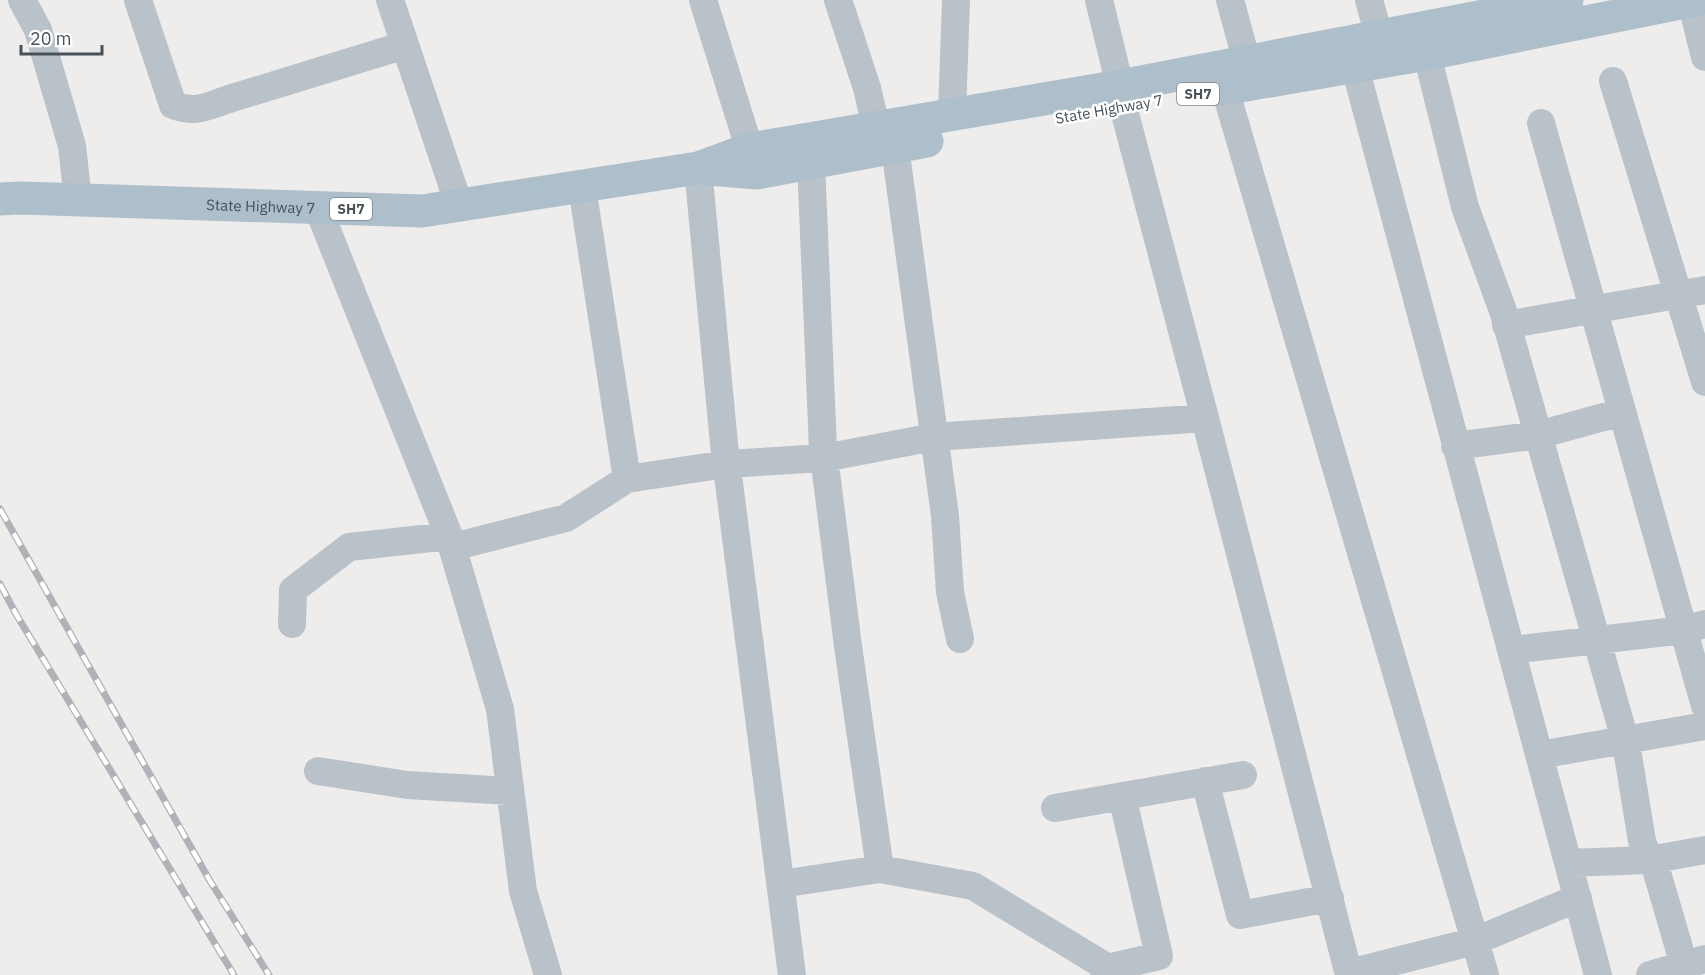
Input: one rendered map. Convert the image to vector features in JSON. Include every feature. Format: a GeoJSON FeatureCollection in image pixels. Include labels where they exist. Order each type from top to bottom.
{"type":"FeatureCollection","features":[{"type":"Feature","properties":{"kind":"main road","name":"State Highway 7"},"geometry":{"type":"LineString","coordinates":[[0,199],[422,211],[754,161],[1122,96],[1247,62],[1379,36],[1466,10],[1567,0]]}},
{"type":"Feature","properties":{"kind":"main road","name":"State Highway 7"},"geometry":{"type":"LineString","coordinates":[[885,137],[952,114],[1122,96],[1225,89],[1427,54],[1693,0]]}},
{"type":"Feature","properties":{"kind":"street"},"geometry":{"type":"LineString","coordinates":[[22,0],[38,30],[72,146],[78,200]]}},
{"type":"Feature","properties":{"kind":"street"},"geometry":{"type":"LineString","coordinates":[[138,0],[173,105],[185,110],[205,108],[405,45]]}},
{"type":"Feature","properties":{"kind":"street"},"geometry":{"type":"LineString","coordinates":[[390,0],[459,206]]}},
{"type":"Feature","properties":{"kind":"street"},"geometry":{"type":"LineString","coordinates":[[703,0],[754,161]]}},
{"type":"Feature","properties":{"kind":"street"},"geometry":{"type":"LineString","coordinates":[[838,0],[885,137],[934,437],[945,516],[950,592],[960,639]]}},
{"type":"Feature","properties":{"kind":"street"},"geometry":{"type":"LineString","coordinates":[[952,114],[956,0]]}},
{"type":"Feature","properties":{"kind":"street"},"geometry":{"type":"LineString","coordinates":[[1099,0],[1349,974],[1475,941],[1578,898]]}},
{"type":"Feature","properties":{"kind":"street"},"geometry":{"type":"LineString","coordinates":[[1230,0],[1247,62]]}},
{"type":"Feature","properties":{"kind":"street"},"geometry":{"type":"LineString","coordinates":[[1369,0],[1379,36]]}},
{"type":"Feature","properties":{"kind":"street"},"geometry":{"type":"LineString","coordinates":[[1693,0],[1705,57]]}},
{"type":"Feature","properties":{"kind":"street"},"geometry":{"type":"LineString","coordinates":[[1427,54],[1465,207],[1506,325],[1625,740],[1642,842],[1651,859],[1692,966],[1650,975]]}},
{"type":"Feature","properties":{"kind":"street"},"geometry":{"type":"LineString","coordinates":[[1355,67],[1598,975]]}},
{"type":"Feature","properties":{"kind":"street"},"geometry":{"type":"LineString","coordinates":[[1613,81],[1691,292],[1705,382]]}},
{"type":"Feature","properties":{"kind":"street"},"geometry":{"type":"LineString","coordinates":[[1225,89],[1485,975]]}},
{"type":"Feature","properties":{"kind":"street"},"geometry":{"type":"LineString","coordinates":[[1541,123],[1622,412],[1694,627],[1705,706]]}},
{"type":"Feature","properties":{"kind":"street"},"geometry":{"type":"LineString","coordinates":[[808,151],[824,458],[880,869]]}},
{"type":"Feature","properties":{"kind":"street"},"geometry":{"type":"LineString","coordinates":[[698,168],[726,464],[792,975]]}},
{"type":"Feature","properties":{"kind":"street"},"geometry":{"type":"LineString","coordinates":[[582,187],[627,479]]}},
{"type":"Feature","properties":{"kind":"street"},"geometry":{"type":"LineString","coordinates":[[318,208],[451,542],[500,709],[523,891],[548,975]]}},
{"type":"Feature","properties":{"kind":"street"},"geometry":{"type":"LineString","coordinates":[[1506,325],[1691,292]]}},
{"type":"Feature","properties":{"kind":"street"},"geometry":{"type":"LineString","coordinates":[[1455,446],[1538,435],[1622,412]]}},
{"type":"Feature","properties":{"kind":"street"},"geometry":{"type":"LineString","coordinates":[[292,624],[293,590],[349,547],[451,542],[566,519],[627,479],[726,464],[824,458],[934,437],[1206,418]]}},
{"type":"Feature","properties":{"kind":"street"},"geometry":{"type":"LineString","coordinates":[[1511,650],[1694,627]]}},
{"type":"Feature","properties":{"kind":"street"},"geometry":{"type":"LineString","coordinates":[[1539,755],[1705,726]]}},
{"type":"Feature","properties":{"kind":"street"},"geometry":{"type":"LineString","coordinates":[[318,771],[407,785],[510,791]]}},
{"type":"Feature","properties":{"kind":"street"},"geometry":{"type":"LineString","coordinates":[[1055,808],[1243,775]]}},
{"type":"Feature","properties":{"kind":"street"},"geometry":{"type":"LineString","coordinates":[[1205,781],[1240,915],[1330,898]]}},
{"type":"Feature","properties":{"kind":"street"},"geometry":{"type":"LineString","coordinates":[[782,884],[880,869],[973,886],[1106,972],[1159,956],[1122,796]]}},
{"type":"Feature","properties":{"kind":"street"},"geometry":{"type":"LineString","coordinates":[[1568,863],[1651,859],[1705,850]]}},
{"type":"Feature","properties":{"kind":"railway"},"geometry":{"type":"LineString","coordinates":[[0,509],[210,881],[269,975]]}},
{"type":"Feature","properties":{"kind":"railway"},"geometry":{"type":"LineString","coordinates":[[0,584],[234,975]]}}]}
